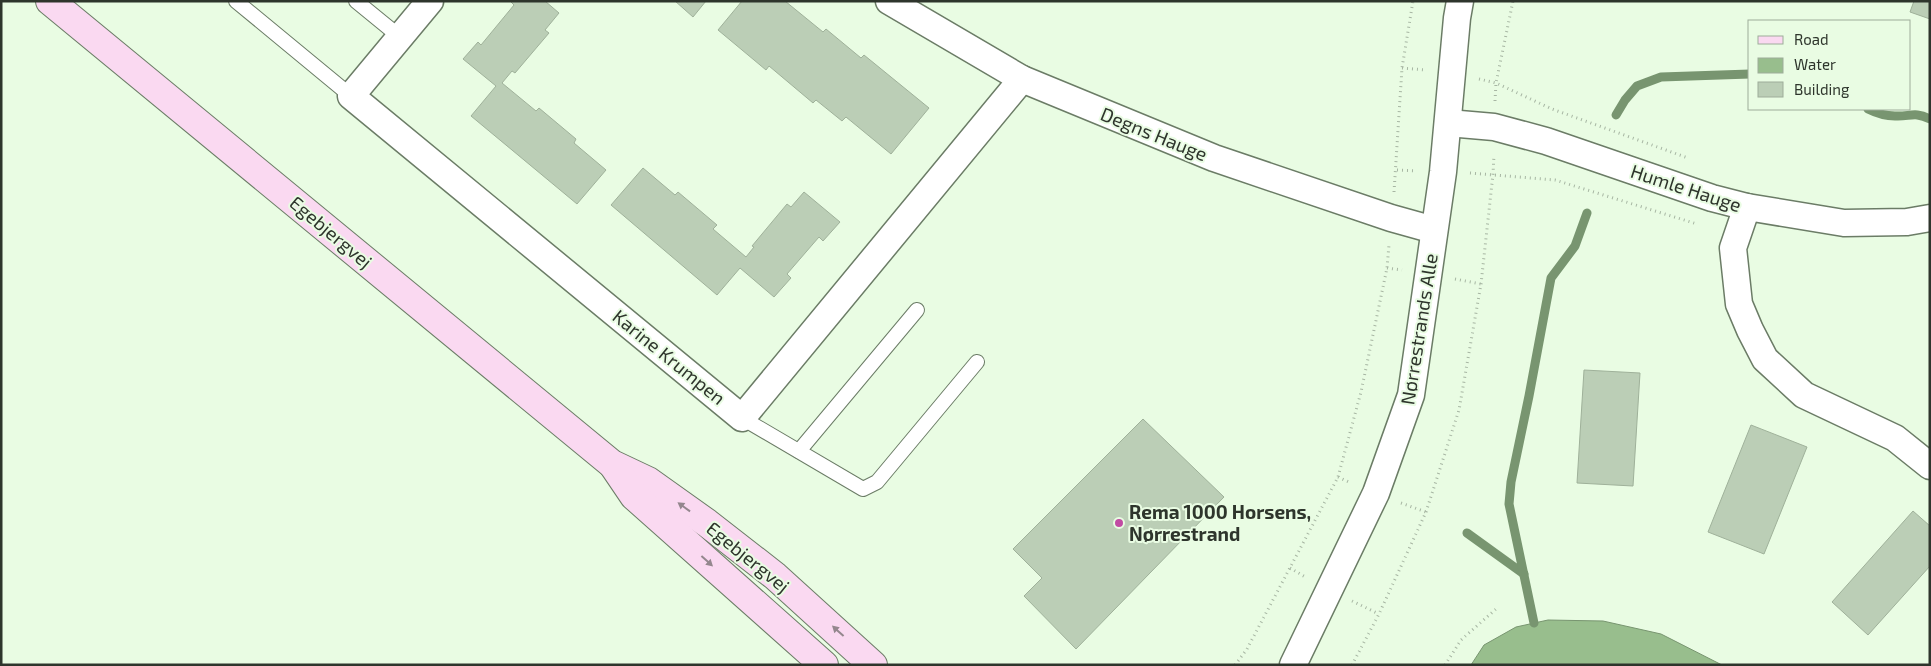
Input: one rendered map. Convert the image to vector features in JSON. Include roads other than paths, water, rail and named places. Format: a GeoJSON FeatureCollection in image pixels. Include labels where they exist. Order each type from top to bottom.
{"type":"FeatureCollection","features":[{"type":"Feature","properties":{"kind":"street","name":"Egebjergvej"},"geometry":{"type":"LineString","coordinates":[[50,1],[612,464],[648,481],[707,523],[774,576],[873,665]]}},
{"type":"Feature","properties":{"kind":"street"},"geometry":{"type":"LineString","coordinates":[[351,96],[430,1]]}},
{"type":"Feature","properties":{"kind":"street","name":"Degns Hauge"},"geometry":{"type":"LineString","coordinates":[[889,1],[1022,80],[1214,158],[1391,218],[1434,230]]}},
{"type":"Feature","properties":{"kind":"street","name":"Nørrestrands Alle"},"geometry":{"type":"LineString","coordinates":[[1293,665],[1376,493],[1411,395],[1448,124],[1460,1]]}},
{"type":"Feature","properties":{"kind":"street","name":"Karine Krumpen"},"geometry":{"type":"LineString","coordinates":[[351,96],[742,418],[1022,80]]}},
{"type":"Feature","properties":{"kind":"street","name":"Humle Hauge"},"geometry":{"type":"LineString","coordinates":[[1448,124],[1494,127],[1546,141],[1712,198],[1747,207],[1844,223],[1907,222],[1930,218]]}},
{"type":"Feature","properties":{"kind":"street"},"geometry":{"type":"LineString","coordinates":[[1747,207],[1733,248],[1738,304],[1765,359],[1804,395],[1895,438],[1930,466]]}},
{"type":"Feature","properties":{"kind":"street","name":"Egebjergvej"},"geometry":{"type":"LineString","coordinates":[[612,464],[634,496],[824,665]]}},
{"type":"Feature","properties":{"kind":"lane"},"geometry":{"type":"LineString","coordinates":[[236,1],[351,96]]}},
{"type":"Feature","properties":{"kind":"lane"},"geometry":{"type":"LineString","coordinates":[[356,1],[400,37]]}},
{"type":"Feature","properties":{"kind":"lane"},"geometry":{"type":"LineString","coordinates":[[799,451],[917,310]]}},
{"type":"Feature","properties":{"kind":"lane"},"geometry":{"type":"LineString","coordinates":[[742,418],[863,489],[877,482],[977,362]]}},
{"type":"Feature","properties":{"kind":"water"},"geometry":{"type":"Polygon","coordinates":[[[1548,620],[1603,621],[1661,634],[1722,665],[1471,665],[1484,645],[1516,627],[1548,620]]]}},
{"type":"Feature","properties":{"kind":"waterway"},"geometry":{"type":"LineString","coordinates":[[1616,115],[1625,100],[1637,86],[1661,77],[1748,74]]}},
{"type":"Feature","properties":{"kind":"waterway"},"geometry":{"type":"LineString","coordinates":[[1870,110],[1888,115],[1916,115],[1930,119]]}},
{"type":"Feature","properties":{"kind":"waterway"},"geometry":{"type":"LineString","coordinates":[[1534,623],[1509,504],[1511,482],[1551,278],[1575,246],[1587,213]]}},
{"type":"Feature","properties":{"kind":"waterway"},"geometry":{"type":"LineString","coordinates":[[1467,533],[1524,574]]}},
{"type":"Feature","properties":{"kind":"place","name":"Rema 1000 Horsens, Nørrestrand"},"geometry":{"type":"Point","coordinates":[1119,523]}}]}
